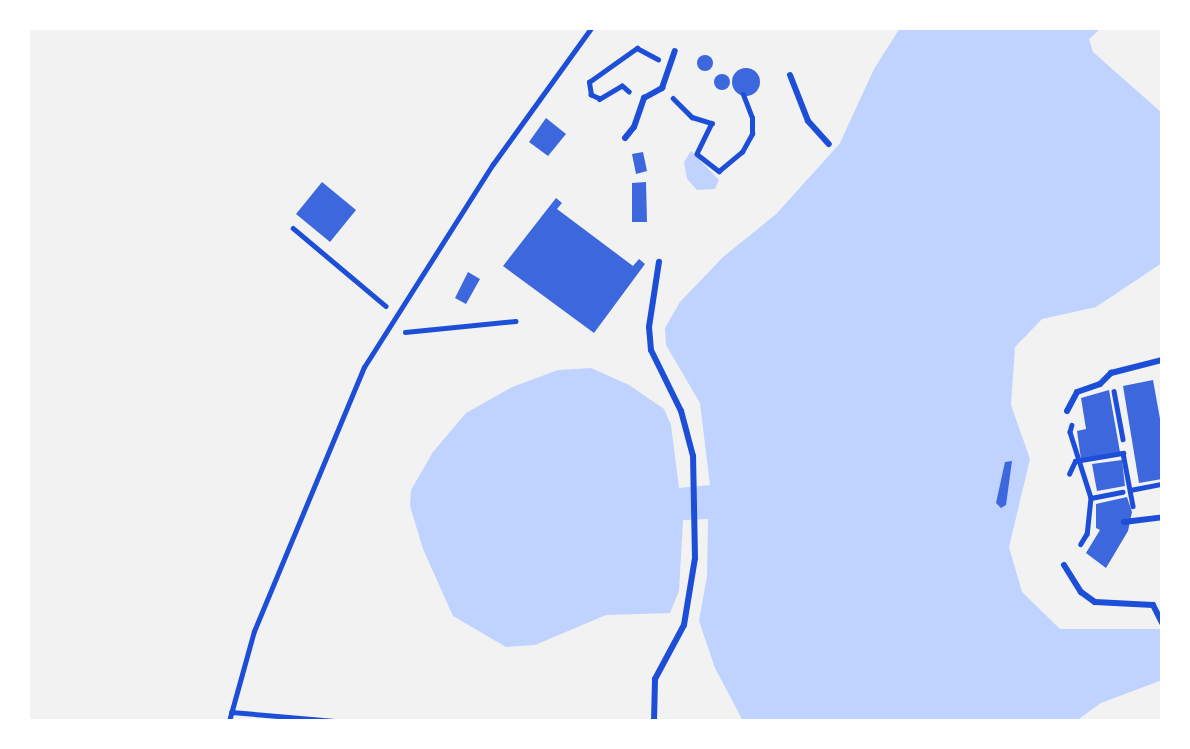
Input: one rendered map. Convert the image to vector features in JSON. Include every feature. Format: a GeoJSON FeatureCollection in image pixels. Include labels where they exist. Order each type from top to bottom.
{"type":"FeatureCollection","features":[{"type":"Feature","properties":{"kind":"street"},"geometry":{"type":"LineString","coordinates":[[625,138],[634,127],[643,98],[663,88],[666,66],[675,51]]}},
{"type":"Feature","properties":{"kind":"street"},"geometry":{"type":"LineString","coordinates":[[790,75],[808,121],[829,144]]}},
{"type":"Feature","properties":{"kind":"street"},"geometry":{"type":"LineString","coordinates":[[654,721],[655,679],[684,625],[695,523],[694,478],[681,411],[651,351],[649,327],[659,262]]}},
{"type":"Feature","properties":{"kind":"street"},"geometry":{"type":"LineString","coordinates":[[1067,411],[1070,401],[1111,373],[1162,360]]}},
{"type":"Feature","properties":{"kind":"street"},"geometry":{"type":"LineString","coordinates":[[1124,522],[1162,517]]}},
{"type":"Feature","properties":{"kind":"street"},"geometry":{"type":"LineString","coordinates":[[1064,565],[1080,592],[1095,601],[1153,605],[1162,623]]}},
{"type":"Feature","properties":{"kind":"lane"},"geometry":{"type":"LineString","coordinates":[[229,721],[254,631],[293,530],[364,367],[492,164],[591,28]]}},
{"type":"Feature","properties":{"kind":"lane"},"geometry":{"type":"LineString","coordinates":[[231,712],[335,721]]}},
{"type":"Feature","properties":{"kind":"path"},"geometry":{"type":"LineString","coordinates":[[643,98],[622,86],[600,99],[591,95],[589,82],[637,48],[666,66]]}},
{"type":"Feature","properties":{"kind":"path"},"geometry":{"type":"LineString","coordinates":[[663,88],[692,117],[712,123],[697,154],[719,171],[742,152],[752,134],[743,95]]}},
{"type":"Feature","properties":{"kind":"path"},"geometry":{"type":"LineString","coordinates":[[293,229],[397,316]]}},
{"type":"Feature","properties":{"kind":"path"},"geometry":{"type":"LineString","coordinates":[[386,333],[515,321]]}},
{"type":"Feature","properties":{"kind":"path"},"geometry":{"type":"LineString","coordinates":[[1111,373],[1123,439]]}},
{"type":"Feature","properties":{"kind":"path"},"geometry":{"type":"LineString","coordinates":[[1070,401],[1075,412],[1070,432],[1091,498],[1087,534],[1081,544]]}},
{"type":"Feature","properties":{"kind":"path"},"geometry":{"type":"LineString","coordinates":[[1069,474],[1080,460],[1123,453],[1136,520]]}},
{"type":"Feature","properties":{"kind":"path"},"geometry":{"type":"LineString","coordinates":[[1130,490],[1162,484]]}},
{"type":"Feature","properties":{"kind":"path"},"geometry":{"type":"LineString","coordinates":[[1091,498],[1122,492]]}},
{"type":"Feature","properties":{"kind":"water"},"geometry":{"type":"Polygon","coordinates":[[[900,28],[1101,28],[1089,39],[1093,52],[1162,113],[1162,263],[1096,307],[1042,319],[1015,347],[1011,405],[1030,459],[1009,547],[1022,592],[1060,629],[1162,629],[1162,680],[1101,703],[1076,721],[743,721],[715,668],[699,621],[707,576],[708,519],[683,520],[679,591],[670,613],[606,615],[535,645],[506,647],[453,616],[423,549],[410,506],[411,490],[433,452],[466,413],[512,387],[558,370],[591,368],[629,385],[664,409],[671,425],[679,488],[710,485],[700,403],[666,345],[665,328],[680,302],[724,256],[776,214],[840,143],[874,69],[900,28]]]}},
{"type":"Feature","properties":{"kind":"water"},"geometry":{"type":"Polygon","coordinates":[[[691,151],[719,180],[715,189],[697,190],[687,179],[684,162],[691,151]]]}},
{"type":"Feature","properties":{"kind":"pier"},"geometry":{"type":"Polygon","coordinates":[[[871,67],[840,143],[776,214],[724,256],[721,254],[773,211],[837,141],[871,67]]]}},
{"type":"Feature","properties":{"kind":"building"},"geometry":{"type":"Polygon","coordinates":[[[705,55],[713,63],[705,71],[697,63],[705,55]]]}},
{"type":"Feature","properties":{"kind":"building"},"geometry":{"type":"Polygon","coordinates":[[[746,68],[756,72],[760,82],[756,92],[746,96],[736,92],[732,82],[736,72],[746,68]]]}},
{"type":"Feature","properties":{"kind":"building"},"geometry":{"type":"Polygon","coordinates":[[[719,74],[725,74],[730,82],[728,88],[719,90],[714,85],[714,79],[719,74]]]}},
{"type":"Feature","properties":{"kind":"building"},"geometry":{"type":"Polygon","coordinates":[[[546,118],[566,134],[548,156],[529,142],[546,118]]]}},
{"type":"Feature","properties":{"kind":"building"},"geometry":{"type":"Polygon","coordinates":[[[643,152],[647,171],[636,174],[632,154],[643,152]]]}},
{"type":"Feature","properties":{"kind":"building"},"geometry":{"type":"Polygon","coordinates":[[[322,182],[356,210],[330,242],[296,214],[322,182]]]}},
{"type":"Feature","properties":{"kind":"building"},"geometry":{"type":"Polygon","coordinates":[[[646,182],[647,222],[632,222],[632,183],[646,182]]]}},
{"type":"Feature","properties":{"kind":"building"},"geometry":{"type":"Polygon","coordinates":[[[556,198],[562,203],[557,209],[633,266],[639,259],[645,264],[594,333],[503,266],[556,198]]]}},
{"type":"Feature","properties":{"kind":"building"},"geometry":{"type":"Polygon","coordinates":[[[468,272],[480,279],[466,304],[455,298],[468,272]]]}},
{"type":"Feature","properties":{"kind":"building"},"geometry":{"type":"Polygon","coordinates":[[[1153,380],[1162,430],[1162,479],[1139,483],[1123,386],[1153,380]]]}},
{"type":"Feature","properties":{"kind":"building"},"geometry":{"type":"Polygon","coordinates":[[[1109,390],[1120,452],[1081,459],[1077,431],[1086,429],[1081,398],[1109,390]]]}},
{"type":"Feature","properties":{"kind":"building"},"geometry":{"type":"Polygon","coordinates":[[[1122,460],[1125,486],[1097,491],[1092,464],[1122,460]]]}},
{"type":"Feature","properties":{"kind":"building"},"geometry":{"type":"Polygon","coordinates":[[[1012,461],[1006,505],[1001,508],[996,503],[1005,462],[1012,461]]]}},
{"type":"Feature","properties":{"kind":"building"},"geometry":{"type":"Polygon","coordinates":[[[1127,497],[1132,512],[1128,531],[1106,568],[1086,553],[1100,530],[1096,528],[1096,504],[1127,497]]]}}]}
